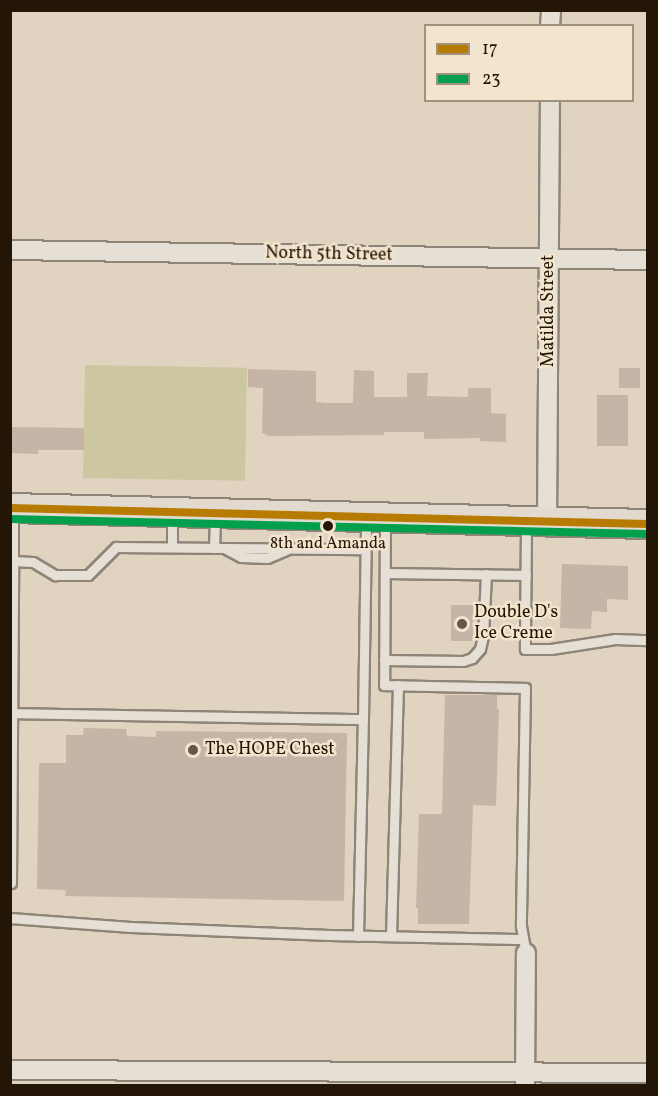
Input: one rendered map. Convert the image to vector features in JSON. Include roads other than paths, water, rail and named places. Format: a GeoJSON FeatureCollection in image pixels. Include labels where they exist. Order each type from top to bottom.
{"type":"FeatureCollection","features":[{"type":"Feature","properties":{"kind":"main road"},"geometry":{"type":"LineString","coordinates":[[12,508],[648,524]]}},
{"type":"Feature","properties":{"kind":"street","name":"Matilda Street"},"geometry":{"type":"LineString","coordinates":[[536,521],[549,259],[550,102]]}},
{"type":"Feature","properties":{"kind":"street","name":"North 5th Street"},"geometry":{"type":"LineString","coordinates":[[10,250],[648,260]]}},
{"type":"Feature","properties":{"kind":"street"},"geometry":{"type":"LineString","coordinates":[[525,946],[525,1079]]}},
{"type":"Feature","properties":{"kind":"street"},"geometry":{"type":"LineString","coordinates":[[10,1070],[525,1079],[648,1073]]}},
{"type":"Feature","properties":{"kind":"lane"},"geometry":{"type":"LineString","coordinates":[[11,884],[12,508]]}},
{"type":"Feature","properties":{"kind":"lane"},"geometry":{"type":"LineString","coordinates":[[172,511],[172,547]]}},
{"type":"Feature","properties":{"kind":"lane"},"geometry":{"type":"LineString","coordinates":[[215,512],[218,548]]}},
{"type":"Feature","properties":{"kind":"lane"},"geometry":{"type":"LineString","coordinates":[[358,936],[365,549],[376,518]]}},
{"type":"Feature","properties":{"kind":"lane"},"geometry":{"type":"LineString","coordinates":[[10,918],[142,927],[392,936],[525,946],[520,926],[525,688],[384,685],[385,573],[376,518]]}},
{"type":"Feature","properties":{"kind":"lane"},"geometry":{"type":"LineString","coordinates":[[536,521],[526,575],[525,649],[551,649],[615,639],[648,639]]}},
{"type":"Feature","properties":{"kind":"lane"},"geometry":{"type":"LineString","coordinates":[[13,561],[33,562],[55,574],[88,575],[116,547],[365,549]]}},
{"type":"Feature","properties":{"kind":"lane"},"geometry":{"type":"LineString","coordinates":[[385,573],[526,575]]}},
{"type":"Feature","properties":{"kind":"lane"},"geometry":{"type":"LineString","coordinates":[[384,660],[464,661],[472,658],[480,649],[483,636],[486,574]]}},
{"type":"Feature","properties":{"kind":"lane"},"geometry":{"type":"LineString","coordinates":[[392,936],[398,685]]}},
{"type":"Feature","properties":{"kind":"lane"},"geometry":{"type":"LineString","coordinates":[[11,713],[363,719]]}},
{"type":"Feature","properties":{"kind":"place","name":"8th and Amanda"},"geometry":{"type":"Point","coordinates":[328,526]}},
{"type":"Feature","properties":{"kind":"place","name":"Double D's Ice Creme"},"geometry":{"type":"Point","coordinates":[462,624]}},
{"type":"Feature","properties":{"kind":"place","name":"The HOPE Chest"},"geometry":{"type":"Point","coordinates":[193,750]}}]}
